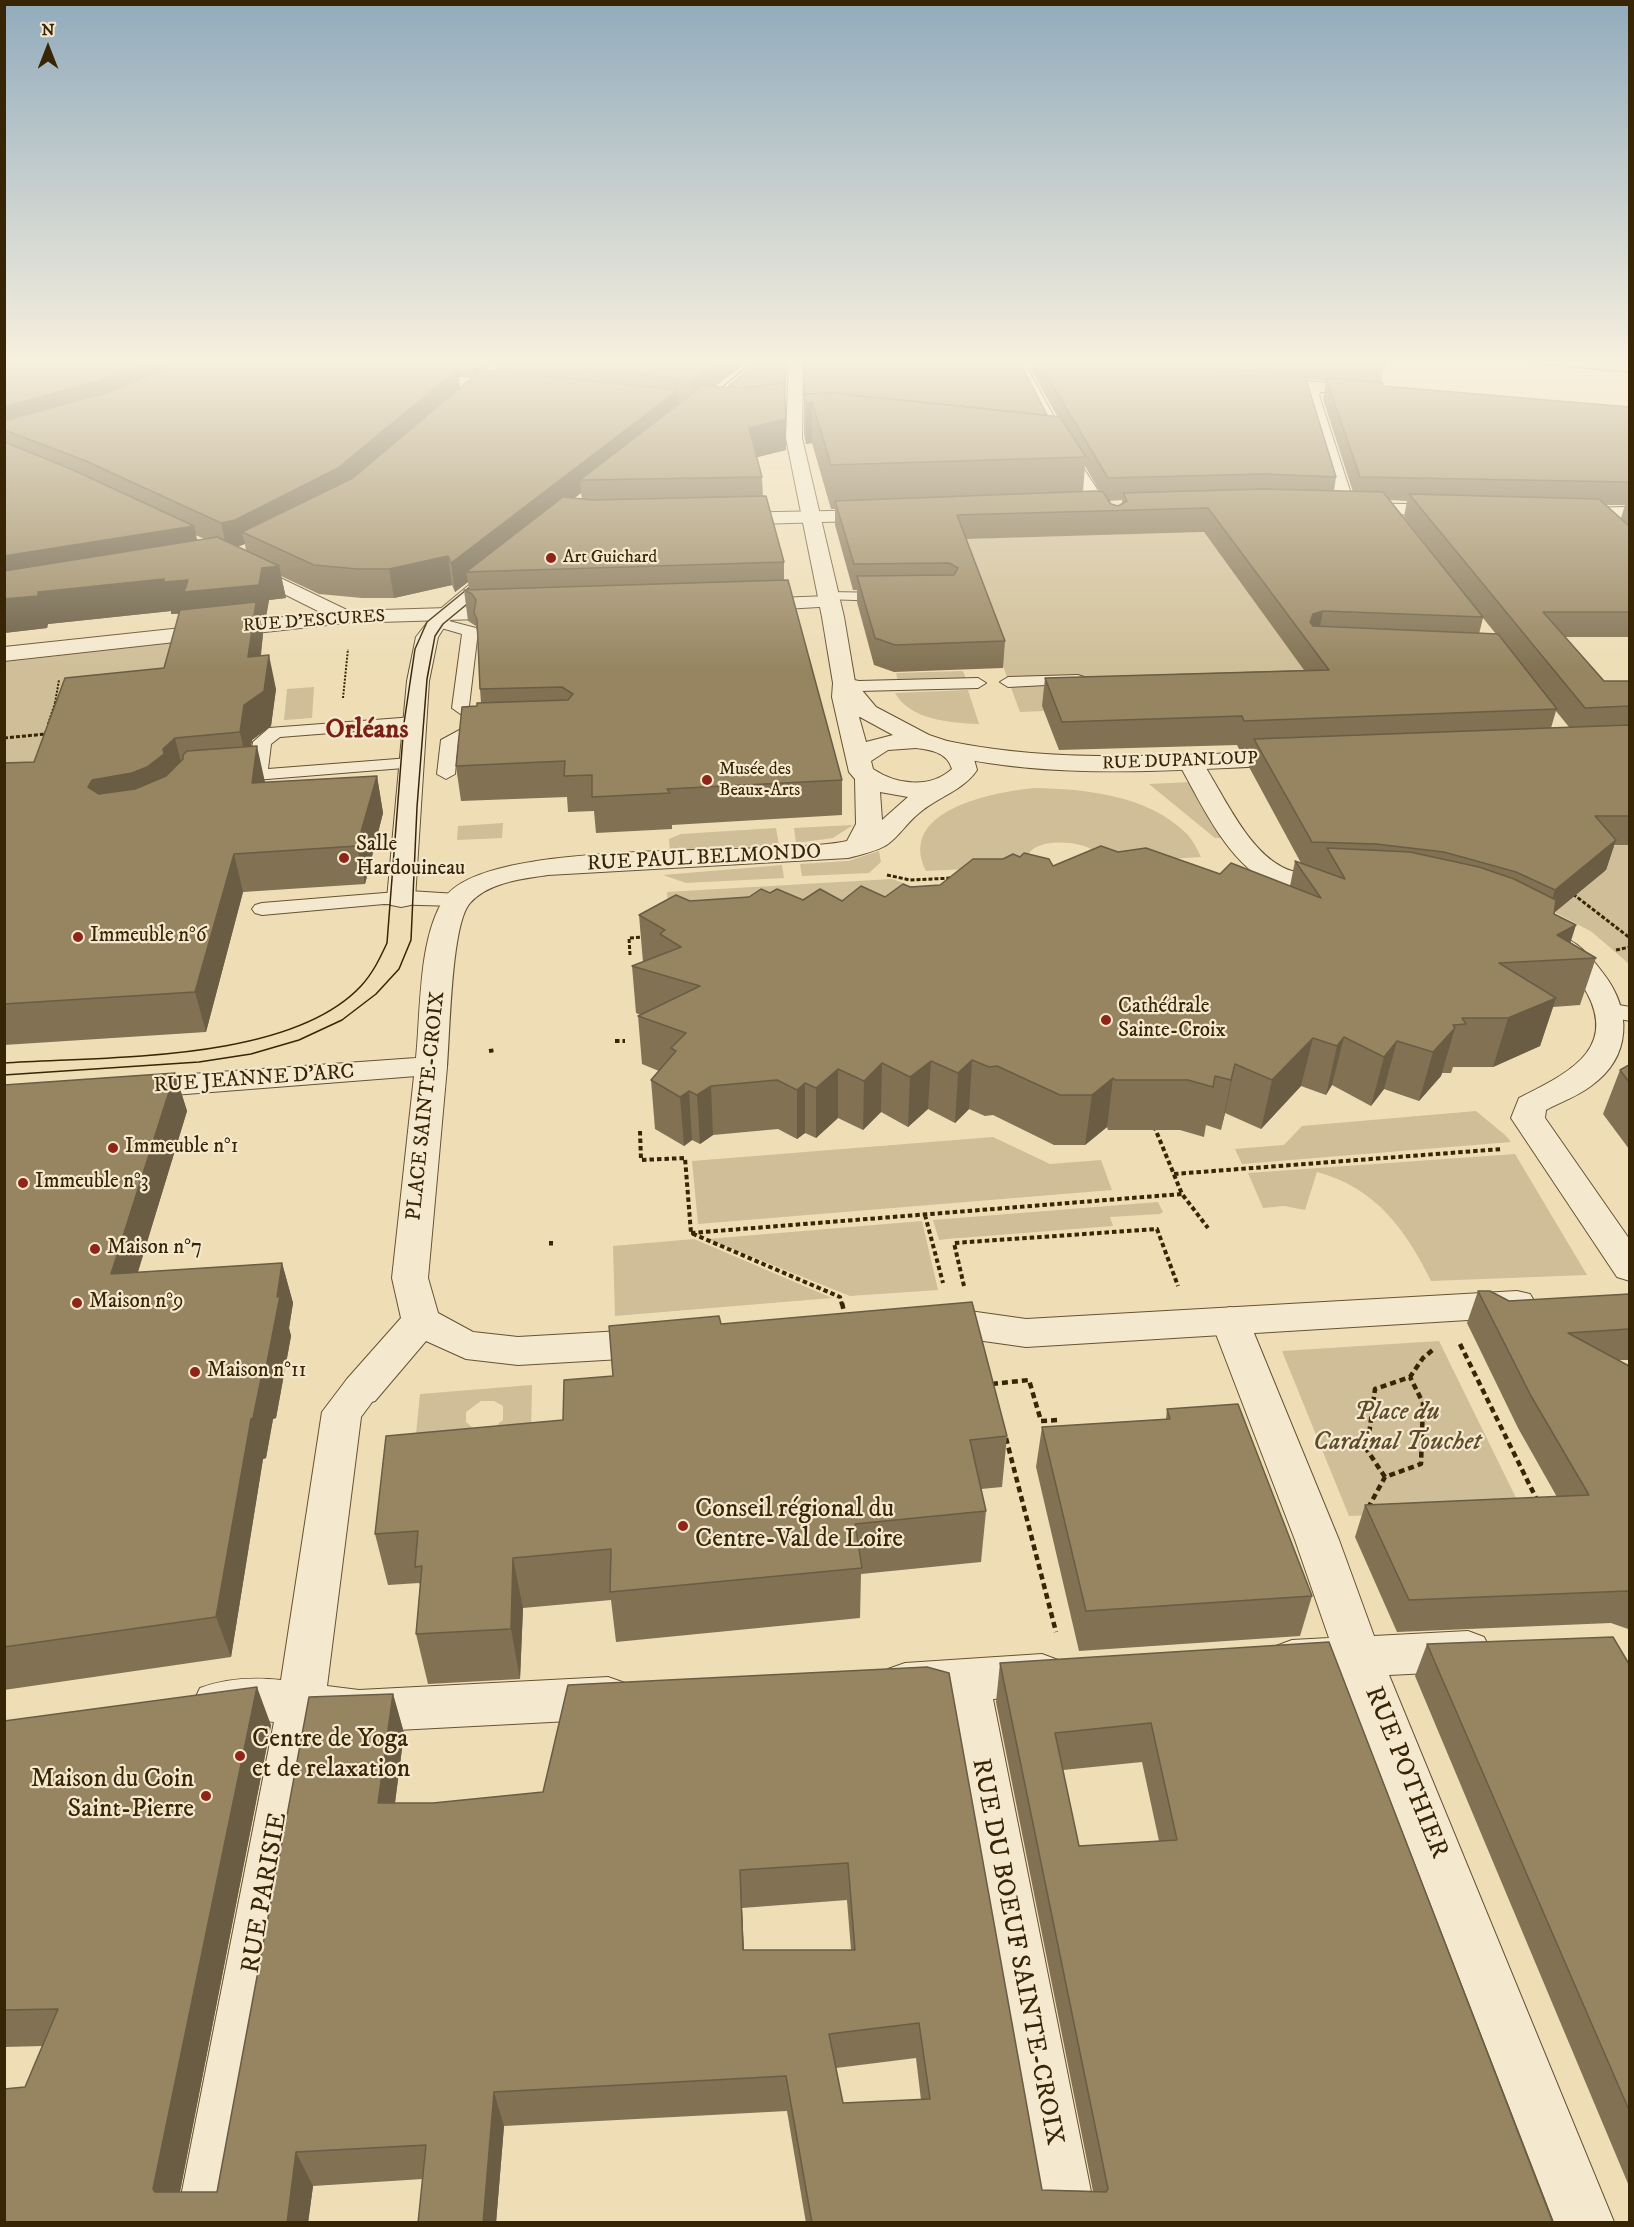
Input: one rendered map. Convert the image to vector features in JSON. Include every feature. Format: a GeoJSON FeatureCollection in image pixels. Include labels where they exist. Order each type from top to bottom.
{"type":"FeatureCollection","features":[{"type":"Feature","properties":{"kind":"street"},"geometry":{"type":"LineString","coordinates":[[801,463],[844,683],[843,697],[863,768],[869,824],[858,845]]}},
{"type":"Feature","properties":{"kind":"street"},"geometry":{"type":"LineString","coordinates":[[1071,463],[1095,500],[1103,508],[1071,508]]}},
{"type":"Feature","properties":{"kind":"street"},"geometry":{"type":"LineString","coordinates":[[1329,463],[1337,507],[1468,511]]}},
{"type":"Feature","properties":{"kind":"street"},"geometry":{"type":"LineString","coordinates":[[1386,509],[1403,532]]}},
{"type":"Feature","properties":{"kind":"street"},"geometry":{"type":"LineString","coordinates":[[1551,513],[1598,515],[1629,513]]}},
{"type":"Feature","properties":{"kind":"street"},"geometry":{"type":"LineString","coordinates":[[702,520],[902,515]]}},
{"type":"Feature","properties":{"kind":"street"},"geometry":{"type":"LineString","coordinates":[[1598,515],[1616,531]]}},
{"type":"Feature","properties":{"kind":"street"},"geometry":{"type":"LineString","coordinates":[[248,552],[227,559],[346,616]]}},
{"type":"Feature","properties":{"kind":"street"},"geometry":{"type":"LineString","coordinates":[[401,899],[414,722],[427,637],[443,616],[519,554]]}},
{"type":"Feature","properties":{"kind":"street"},"geometry":{"type":"LineString","coordinates":[[730,605],[828,599]]}},
{"type":"Feature","properties":{"kind":"street","name":"RUE D'ESCURES"},"geometry":{"type":"LineString","coordinates":[[4,654],[346,616],[443,616],[533,611]]}},
{"type":"Feature","properties":{"kind":"street"},"geometry":{"type":"LineString","coordinates":[[844,683],[868,712],[936,745]]}},
{"type":"Feature","properties":{"kind":"street"},"geometry":{"type":"LineString","coordinates":[[863,768],[879,745],[893,742],[936,745]]}},
{"type":"Feature","properties":{"kind":"street","name":"RUE DUPANLOUP"},"geometry":{"type":"LineString","coordinates":[[936,745],[1029,762],[1190,762],[1320,757]]}},
{"type":"Feature","properties":{"kind":"street","name":"RUE PAUL BELMONDO"},"geometry":{"type":"LineString","coordinates":[[457,900],[481,882],[512,873],[548,867],[815,854],[848,850],[878,838],[909,808],[960,777],[965,770],[964,762],[958,754],[936,745]]}},
{"type":"Feature","properties":{"kind":"street"},"geometry":{"type":"LineString","coordinates":[[1190,762],[1238,838],[1268,870],[1301,881],[1370,884]]}},
{"type":"Feature","properties":{"kind":"street"},"geometry":{"type":"LineString","coordinates":[[863,768],[900,789],[939,788]]}},
{"type":"Feature","properties":{"kind":"street","name":"PLACE SAINTE-CROIX"},"geometry":{"type":"LineString","coordinates":[[421,1322],[410,1278],[446,922],[457,900]]}},
{"type":"Feature","properties":{"kind":"street"},"geometry":{"type":"LineString","coordinates":[[1533,929],[1577,957],[1619,1012],[1596,1065],[1576,1083],[1532,1105],[1528,1118],[1546,1146],[1624,1288]]}},
{"type":"Feature","properties":{"kind":"street","name":"RUE JEANNE D'ARC"},"geometry":{"type":"LineString","coordinates":[[110,1090],[431,1068]]}},
{"type":"Feature","properties":{"kind":"street"},"geometry":{"type":"LineString","coordinates":[[900,1322],[943,1320],[1026,1333],[1230,1322],[1448,1320],[1556,1302]]}},
{"type":"Feature","properties":{"kind":"street"},"geometry":{"type":"LineString","coordinates":[[421,1322],[466,1345],[518,1351],[689,1340]]}},
{"type":"Feature","properties":{"kind":"street","name":"RUE PARISIE"},"geometry":{"type":"LineString","coordinates":[[206,2223],[301,1705],[342,1413],[421,1322]]}},
{"type":"Feature","properties":{"kind":"street","name":"RUE POTHIER"},"geometry":{"type":"LineString","coordinates":[[1230,1322],[1312,1529],[1358,1656],[1584,2223]]}},
{"type":"Feature","properties":{"kind":"street"},"geometry":{"type":"LineString","coordinates":[[1253,1662],[1507,1649]]}},
{"type":"Feature","properties":{"kind":"street"},"geometry":{"type":"LineString","coordinates":[[858,1686],[1073,1673]]}},
{"type":"Feature","properties":{"kind":"street","name":"RUE DU BOEUF SAINTE-CROIX"},"geometry":{"type":"LineString","coordinates":[[966,1681],[1067,2223]]}},
{"type":"Feature","properties":{"kind":"street"},"geometry":{"type":"LineString","coordinates":[[175,1709],[255,1698],[359,1711],[644,1697]]}},
{"type":"Feature","properties":{"kind":"lane"},"geometry":{"type":"LineString","coordinates":[[828,599],[903,596]]}},
{"type":"Feature","properties":{"kind":"lane"},"geometry":{"type":"LineString","coordinates":[[443,616],[443,624],[470,631],[460,708],[475,717],[474,730]]}},
{"type":"Feature","properties":{"kind":"lane"},"geometry":{"type":"LineString","coordinates":[[1008,682],[1089,680]]}},
{"type":"Feature","properties":{"kind":"lane"},"geometry":{"type":"LineString","coordinates":[[844,683],[859,686],[978,683]]}},
{"type":"Feature","properties":{"kind":"lane"},"geometry":{"type":"LineString","coordinates":[[258,774],[262,742],[275,732],[414,722]]}},
{"type":"Feature","properties":{"kind":"lane"},"geometry":{"type":"LineString","coordinates":[[446,774],[450,740],[474,730],[504,728]]}},
{"type":"Feature","properties":{"kind":"lane"},"geometry":{"type":"LineString","coordinates":[[213,778],[410,764]]}},
{"type":"Feature","properties":{"kind":"lane"},"geometry":{"type":"LineString","coordinates":[[262,909],[433,897],[457,900]]}},
{"type":"Feature","properties":{"kind":"path"},"geometry":{"type":"LineString","coordinates":[[42,745],[55,703],[65,702]]}},
{"type":"Feature","properties":{"kind":"path"},"geometry":{"type":"LineString","coordinates":[[4,738],[45,734]]}},
{"type":"Feature","properties":{"kind":"path"},"geometry":{"type":"LineString","coordinates":[[909,880],[955,878]]}},
{"type":"Feature","properties":{"kind":"path"},"geometry":{"type":"LineString","coordinates":[[1568,890],[1629,938]]}},
{"type":"Feature","properties":{"kind":"path"},"geometry":{"type":"LineString","coordinates":[[630,955],[629,938],[652,937]]}},
{"type":"Feature","properties":{"kind":"path"},"geometry":{"type":"LineString","coordinates":[[615,1041],[625,1041]]}},
{"type":"Feature","properties":{"kind":"path"},"geometry":{"type":"LineString","coordinates":[[489,1051],[496,1050]]}},
{"type":"Feature","properties":{"kind":"path"},"geometry":{"type":"LineString","coordinates":[[1152,1122],[1182,1194],[1208,1228]]}},
{"type":"Feature","properties":{"kind":"path"},"geometry":{"type":"LineString","coordinates":[[640,1131],[642,1160],[685,1158],[691,1233]]}},
{"type":"Feature","properties":{"kind":"path"},"geometry":{"type":"LineString","coordinates":[[1174,1174],[1546,1146]]}},
{"type":"Feature","properties":{"kind":"path"},"geometry":{"type":"LineString","coordinates":[[691,1233],[1182,1194]]}},
{"type":"Feature","properties":{"kind":"path"},"geometry":{"type":"LineString","coordinates":[[925,1215],[945,1292]]}},
{"type":"Feature","properties":{"kind":"path"},"geometry":{"type":"LineString","coordinates":[[965,1290],[954,1243],[1157,1229],[1181,1295]]}},
{"type":"Feature","properties":{"kind":"path"},"geometry":{"type":"LineString","coordinates":[[691,1233],[840,1297],[843,1312]]}},
{"type":"Feature","properties":{"kind":"path"},"geometry":{"type":"LineString","coordinates":[[551,1241],[551,1248]]}},
{"type":"Feature","properties":{"kind":"path"},"geometry":{"type":"LineString","coordinates":[[1385,1477],[1367,1450],[1375,1389],[1410,1377],[1448,1320]]}},
{"type":"Feature","properties":{"kind":"path"},"geometry":{"type":"LineString","coordinates":[[1448,1320],[1540,1506]]}},
{"type":"Feature","properties":{"kind":"path"},"geometry":{"type":"LineString","coordinates":[[977,1325],[995,1395]]}},
{"type":"Feature","properties":{"kind":"path"},"geometry":{"type":"LineString","coordinates":[[1312,1529],[1358,1526],[1385,1477],[1421,1464],[1424,1403],[1410,1377]]}},
{"type":"Feature","properties":{"kind":"path"},"geometry":{"type":"LineString","coordinates":[[992,1384],[1029,1380],[1041,1420],[1058,1420]]}},
{"type":"Feature","properties":{"kind":"path"},"geometry":{"type":"LineString","coordinates":[[1004,1430],[1073,1673]]}},
{"type":"Feature","properties":{"kind":"green space"},"geometry":{"type":"Polygon","coordinates":[[[1204,532],[1312,678],[1042,706],[1044,711],[1020,712],[956,539],[1204,532]]]}},
{"type":"Feature","properties":{"kind":"green space"},"geometry":{"type":"Polygon","coordinates":[[[187,641],[175,699],[5,800],[5,662],[187,641]]]}},
{"type":"Feature","properties":{"kind":"green space"},"geometry":{"type":"Polygon","coordinates":[[[963,671],[966,679],[898,682],[896,673],[963,671]]]}},
{"type":"Feature","properties":{"kind":"green space"},"geometry":{"type":"Polygon","coordinates":[[[314,687],[312,718],[284,720],[287,689],[314,687]]]}},
{"type":"Feature","properties":{"kind":"green space"},"geometry":{"type":"Polygon","coordinates":[[[968,690],[979,724],[944,721],[921,714],[902,702],[895,693],[968,690]]]}},
{"type":"Feature","properties":{"kind":"green space"},"geometry":{"type":"Polygon","coordinates":[[[1192,782],[1226,838],[1215,838],[1149,784],[1192,782]]]}},
{"type":"Feature","properties":{"kind":"green space"},"geometry":{"type":"Polygon","coordinates":[[[1034,788],[1074,790],[1134,802],[1170,820],[1186,833],[1201,857],[1104,863],[1095,852],[1087,847],[1053,843],[1033,849],[1028,856],[1027,866],[926,871],[920,850],[925,833],[936,819],[974,800],[1034,788]]]}},
{"type":"Feature","properties":{"kind":"green space"},"geometry":{"type":"Polygon","coordinates":[[[503,823],[502,838],[457,840],[458,826],[503,823]]]}},
{"type":"Feature","properties":{"kind":"green space"},"geometry":{"type":"Polygon","coordinates":[[[853,825],[833,838],[796,843],[794,828],[853,825]]]}},
{"type":"Feature","properties":{"kind":"green space"},"geometry":{"type":"Polygon","coordinates":[[[776,828],[779,845],[670,851],[669,839],[681,834],[776,828]]]}},
{"type":"Feature","properties":{"kind":"green space"},"geometry":{"type":"Polygon","coordinates":[[[1629,845],[1629,964],[1592,932],[1494,880],[1607,871],[1585,846],[1629,845]]]}},
{"type":"Feature","properties":{"kind":"green space"},"geometry":{"type":"Polygon","coordinates":[[[879,851],[881,862],[869,873],[802,876],[800,864],[848,861],[879,851]]]}},
{"type":"Feature","properties":{"kind":"green space"},"geometry":{"type":"Polygon","coordinates":[[[782,865],[784,878],[686,883],[663,875],[782,865]]]}},
{"type":"Feature","properties":{"kind":"green space"},"geometry":{"type":"Polygon","coordinates":[[[892,879],[925,891],[670,931],[667,892],[892,879]]]}},
{"type":"Feature","properties":{"kind":"green space"},"geometry":{"type":"Polygon","coordinates":[[[1476,1111],[1511,1142],[1242,1164],[1235,1149],[1284,1145],[1302,1126],[1476,1111]]]}},
{"type":"Feature","properties":{"kind":"green space"},"geometry":{"type":"Polygon","coordinates":[[[993,1137],[1050,1164],[1101,1160],[1112,1190],[698,1224],[692,1161],[993,1137]]]}},
{"type":"Feature","properties":{"kind":"green space"},"geometry":{"type":"Polygon","coordinates":[[[1515,1154],[1587,1275],[1431,1281],[1399,1228],[1386,1213],[1356,1188],[1317,1172],[1305,1210],[1284,1206],[1263,1208],[1248,1173],[1515,1154]]]}},
{"type":"Feature","properties":{"kind":"green space"},"geometry":{"type":"Polygon","coordinates":[[[1158,1202],[1163,1212],[1160,1214],[1110,1217],[1113,1226],[939,1240],[933,1220],[1158,1202]]]}},
{"type":"Feature","properties":{"kind":"green space"},"geometry":{"type":"Polygon","coordinates":[[[922,1221],[938,1290],[850,1296],[708,1239],[922,1221]]]}},
{"type":"Feature","properties":{"kind":"green space"},"geometry":{"type":"Polygon","coordinates":[[[694,1239],[832,1298],[615,1316],[613,1246],[694,1239]]]}},
{"type":"Feature","properties":{"kind":"green space","name":"Place du Cardinal Touchet"},"geometry":{"type":"Polygon","coordinates":[[[1439,1341],[1521,1508],[1349,1516],[1282,1351],[1439,1341]]]}},
{"type":"Feature","properties":{"kind":"green space"},"geometry":{"type":"Polygon","coordinates":[[[532,1385],[531,1434],[415,1444],[420,1394],[532,1385]],[[481,1401],[466,1412],[466,1422],[474,1429],[493,1428],[503,1420],[503,1406],[494,1401],[481,1401]]]}},
{"type":"Feature","properties":{"kind":"building"},"geometry":{"type":"Polygon","coordinates":[[[4,463],[56,463],[194,526],[4,556],[4,463]]]}},
{"type":"Feature","properties":{"kind":"building"},"geometry":{"type":"Polygon","coordinates":[[[90,463],[344,463],[235,520],[221,523],[90,463]]]}},
{"type":"Feature","properties":{"kind":"building"},"geometry":{"type":"Polygon","coordinates":[[[371,463],[582,463],[451,563],[448,556],[389,569],[314,565],[242,532],[353,478],[371,463]]]}},
{"type":"Feature","properties":{"kind":"building"},"geometry":{"type":"Polygon","coordinates":[[[602,463],[758,463],[762,477],[580,480],[602,463]]]}},
{"type":"Feature","properties":{"kind":"building"},"geometry":{"type":"Polygon","coordinates":[[[830,463],[897,463],[831,465],[830,463]]]}},
{"type":"Feature","properties":{"kind":"building"},"geometry":{"type":"Polygon","coordinates":[[[1099,463],[1332,463],[1336,477],[1263,474],[1108,478],[1099,463]]]}},
{"type":"Feature","properties":{"kind":"building"},"geometry":{"type":"Polygon","coordinates":[[[1355,463],[1629,463],[1629,482],[1360,477],[1355,463]]]}},
{"type":"Feature","properties":{"kind":"building"},"geometry":{"type":"Polygon","coordinates":[[[1263,489],[1383,492],[1483,617],[1323,611],[1313,614],[1310,622],[1313,626],[1498,634],[1557,709],[1244,721],[1242,716],[1062,722],[1045,678],[1329,670],[1208,508],[957,515],[1005,641],[895,645],[875,638],[857,576],[954,575],[958,568],[949,563],[854,564],[835,501],[1096,491],[1103,492],[1111,504],[1118,506],[1127,501],[1123,493],[1263,489]]]}},
{"type":"Feature","properties":{"kind":"building"},"geometry":{"type":"Polygon","coordinates":[[[1409,494],[1599,499],[1629,526],[1629,612],[1543,612],[1604,681],[1629,681],[1629,706],[1585,708],[1409,494]]]}},
{"type":"Feature","properties":{"kind":"building"},"geometry":{"type":"Polygon","coordinates":[[[766,496],[784,562],[466,572],[563,497],[592,500],[766,496]]]}},
{"type":"Feature","properties":{"kind":"building"},"geometry":{"type":"Polygon","coordinates":[[[217,537],[279,566],[262,568],[259,585],[184,592],[188,580],[164,582],[164,579],[38,592],[38,596],[4,599],[4,571],[217,537]]]}},
{"type":"Feature","properties":{"kind":"building"},"geometry":{"type":"Polygon","coordinates":[[[788,580],[842,780],[667,789],[670,793],[592,797],[592,775],[564,776],[565,761],[456,766],[462,707],[477,706],[477,703],[568,700],[573,694],[562,687],[480,689],[477,619],[474,613],[476,600],[472,594],[464,590],[788,580]]]}},
{"type":"Feature","properties":{"kind":"building"},"geometry":{"type":"Polygon","coordinates":[[[256,602],[248,657],[269,655],[264,691],[244,705],[240,732],[175,738],[163,749],[164,754],[147,767],[132,773],[92,780],[88,787],[99,794],[135,789],[166,776],[183,759],[187,751],[257,746],[252,783],[377,776],[357,846],[234,854],[195,992],[4,1004],[4,763],[34,762],[65,678],[164,668],[180,610],[256,602]]]}},
{"type":"Feature","properties":{"kind":"building"},"geometry":{"type":"Polygon","coordinates":[[[1629,725],[1629,816],[1595,816],[1616,840],[1555,890],[1516,872],[1444,852],[1376,844],[1312,842],[1254,739],[1629,725]]]}},
{"type":"Feature","properties":{"kind":"building","name":"Cathédrale Sainte-Croix"},"geometry":{"type":"Polygon","coordinates":[[[1101,846],[1118,852],[1146,848],[1220,874],[1231,863],[1321,898],[1295,861],[1345,879],[1327,848],[1410,852],[1479,867],[1514,879],[1556,900],[1554,914],[1576,925],[1557,935],[1596,958],[1499,963],[1556,998],[1508,1018],[1462,1018],[1466,1024],[1453,1025],[1455,1028],[1433,1052],[1397,1041],[1384,1057],[1344,1037],[1337,1046],[1313,1038],[1272,1080],[1235,1064],[1231,1080],[1215,1076],[1213,1087],[1188,1080],[1115,1080],[1113,1078],[1092,1095],[1060,1095],[997,1066],[989,1067],[972,1060],[958,1073],[931,1061],[910,1077],[882,1063],[864,1081],[838,1069],[816,1088],[805,1083],[797,1090],[777,1080],[711,1086],[697,1095],[689,1091],[680,1097],[651,1080],[676,1051],[671,1048],[686,1033],[638,1016],[700,986],[632,966],[681,947],[660,934],[665,930],[639,915],[676,895],[690,901],[749,897],[761,889],[770,893],[777,889],[803,900],[820,889],[842,901],[861,886],[885,897],[903,884],[910,887],[940,885],[973,859],[1003,859],[1013,854],[1020,857],[1024,853],[1049,859],[1053,866],[1101,846]]]}},
{"type":"Feature","properties":{"kind":"building"},"geometry":{"type":"Polygon","coordinates":[[[1629,1065],[1629,1082],[1620,1070],[1629,1065]]]}},
{"type":"Feature","properties":{"kind":"building"},"geometry":{"type":"Polygon","coordinates":[[[175,1073],[111,1274],[282,1263],[277,1297],[280,1296],[264,1378],[261,1379],[251,1419],[216,1617],[4,1647],[4,1085],[175,1073]]]}},
{"type":"Feature","properties":{"kind":"building"},"geometry":{"type":"Polygon","coordinates":[[[1478,1291],[1490,1291],[1509,1301],[1629,1294],[1629,1329],[1568,1333],[1629,1366],[1629,1592],[1409,1600],[1365,1505],[1589,1495],[1531,1396],[1478,1291]]]}},
{"type":"Feature","properties":{"kind":"building","name":"Conseil régional du Centre-Val de Loire"},"geometry":{"type":"Polygon","coordinates":[[[972,1302],[1007,1436],[970,1440],[986,1511],[855,1524],[862,1568],[610,1592],[611,1549],[513,1558],[511,1629],[416,1634],[422,1566],[415,1567],[418,1531],[375,1534],[386,1436],[563,1420],[564,1380],[613,1376],[609,1326],[719,1316],[721,1324],[972,1302]]]}},
{"type":"Feature","properties":{"kind":"building"},"geometry":{"type":"Polygon","coordinates":[[[1238,1404],[1312,1596],[1086,1611],[1042,1427],[1170,1419],[1167,1409],[1238,1404]]]}},
{"type":"Feature","properties":{"kind":"building"},"geometry":{"type":"Polygon","coordinates":[[[1613,1637],[1629,1664],[1629,2110],[1427,1644],[1613,1637]]]}},
{"type":"Feature","properties":{"kind":"building"},"geometry":{"type":"Polygon","coordinates":[[[1329,1642],[1553,2223],[812,2223],[786,2076],[494,2092],[483,2223],[418,2223],[426,2145],[296,2152],[287,2223],[4,2223],[4,2089],[25,2087],[58,2009],[4,2010],[4,1721],[257,1687],[153,2189],[155,2192],[217,2192],[309,1697],[393,1694],[378,1803],[433,1803],[543,1792],[568,1685],[927,1667],[949,1673],[1042,2190],[1106,2192],[1108,2189],[1000,1663],[1329,1642]],[[1151,1723],[1055,1733],[1079,1846],[1177,1840],[1151,1723]],[[848,1863],[740,1870],[743,1950],[855,1950],[848,1863]],[[919,2023],[829,2034],[843,2103],[930,2099],[919,2023]]]}},
{"type":"Feature","properties":{"kind":"tram line"},"geometry":{"type":"LineString","coordinates":[[4,1063],[142,1056],[193,1051],[243,1042],[289,1030],[329,1011],[361,986],[373,971],[387,943],[404,723],[415,649],[427,622],[482,577]]}},
{"type":"Feature","properties":{"kind":"tram line"},"geometry":{"type":"LineString","coordinates":[[4,1075],[199,1062],[251,1054],[299,1040],[342,1020],[376,994],[399,969],[411,940],[417,807],[427,679],[435,636],[443,624],[478,595]]}},
{"type":"Feature","properties":{"kind":"place","name":"Art Guichard"},"geometry":{"type":"Point","coordinates":[551,558]}},
{"type":"Feature","properties":{"kind":"place","name":"Musée des Beaux-Arts"},"geometry":{"type":"Point","coordinates":[707,780]}},
{"type":"Feature","properties":{"kind":"place","name":"Salle Hardouineau"},"geometry":{"type":"Point","coordinates":[344,858]}},
{"type":"Feature","properties":{"kind":"place","name":"Immeuble n°6"},"geometry":{"type":"Point","coordinates":[78,937]}},
{"type":"Feature","properties":{"kind":"place","name":"Cathédrale Sainte-Croix"},"geometry":{"type":"Point","coordinates":[1106,1020]}},
{"type":"Feature","properties":{"kind":"place","name":"Immeuble n°1"},"geometry":{"type":"Point","coordinates":[113,1148]}},
{"type":"Feature","properties":{"kind":"place","name":"Immeuble n°3"},"geometry":{"type":"Point","coordinates":[23,1183]}},
{"type":"Feature","properties":{"kind":"place","name":"Maison n°7"},"geometry":{"type":"Point","coordinates":[95,1249]}},
{"type":"Feature","properties":{"kind":"place","name":"Maison n°9"},"geometry":{"type":"Point","coordinates":[77,1303]}},
{"type":"Feature","properties":{"kind":"place","name":"Maison n°11"},"geometry":{"type":"Point","coordinates":[195,1372]}},
{"type":"Feature","properties":{"kind":"place","name":"Conseil régional du Centre-Val de Loire"},"geometry":{"type":"Point","coordinates":[683,1526]}},
{"type":"Feature","properties":{"kind":"place","name":"Centre de Yoga et de relaxation"},"geometry":{"type":"Point","coordinates":[240,1756]}},
{"type":"Feature","properties":{"kind":"place","name":"Maison du Coin Saint-Pierre"},"geometry":{"type":"Point","coordinates":[206,1796]}},
{"type":"Feature","properties":{"kind":"district","name":"Orléans"},"geometry":{"type":"Point","coordinates":[367,731]}}]}
